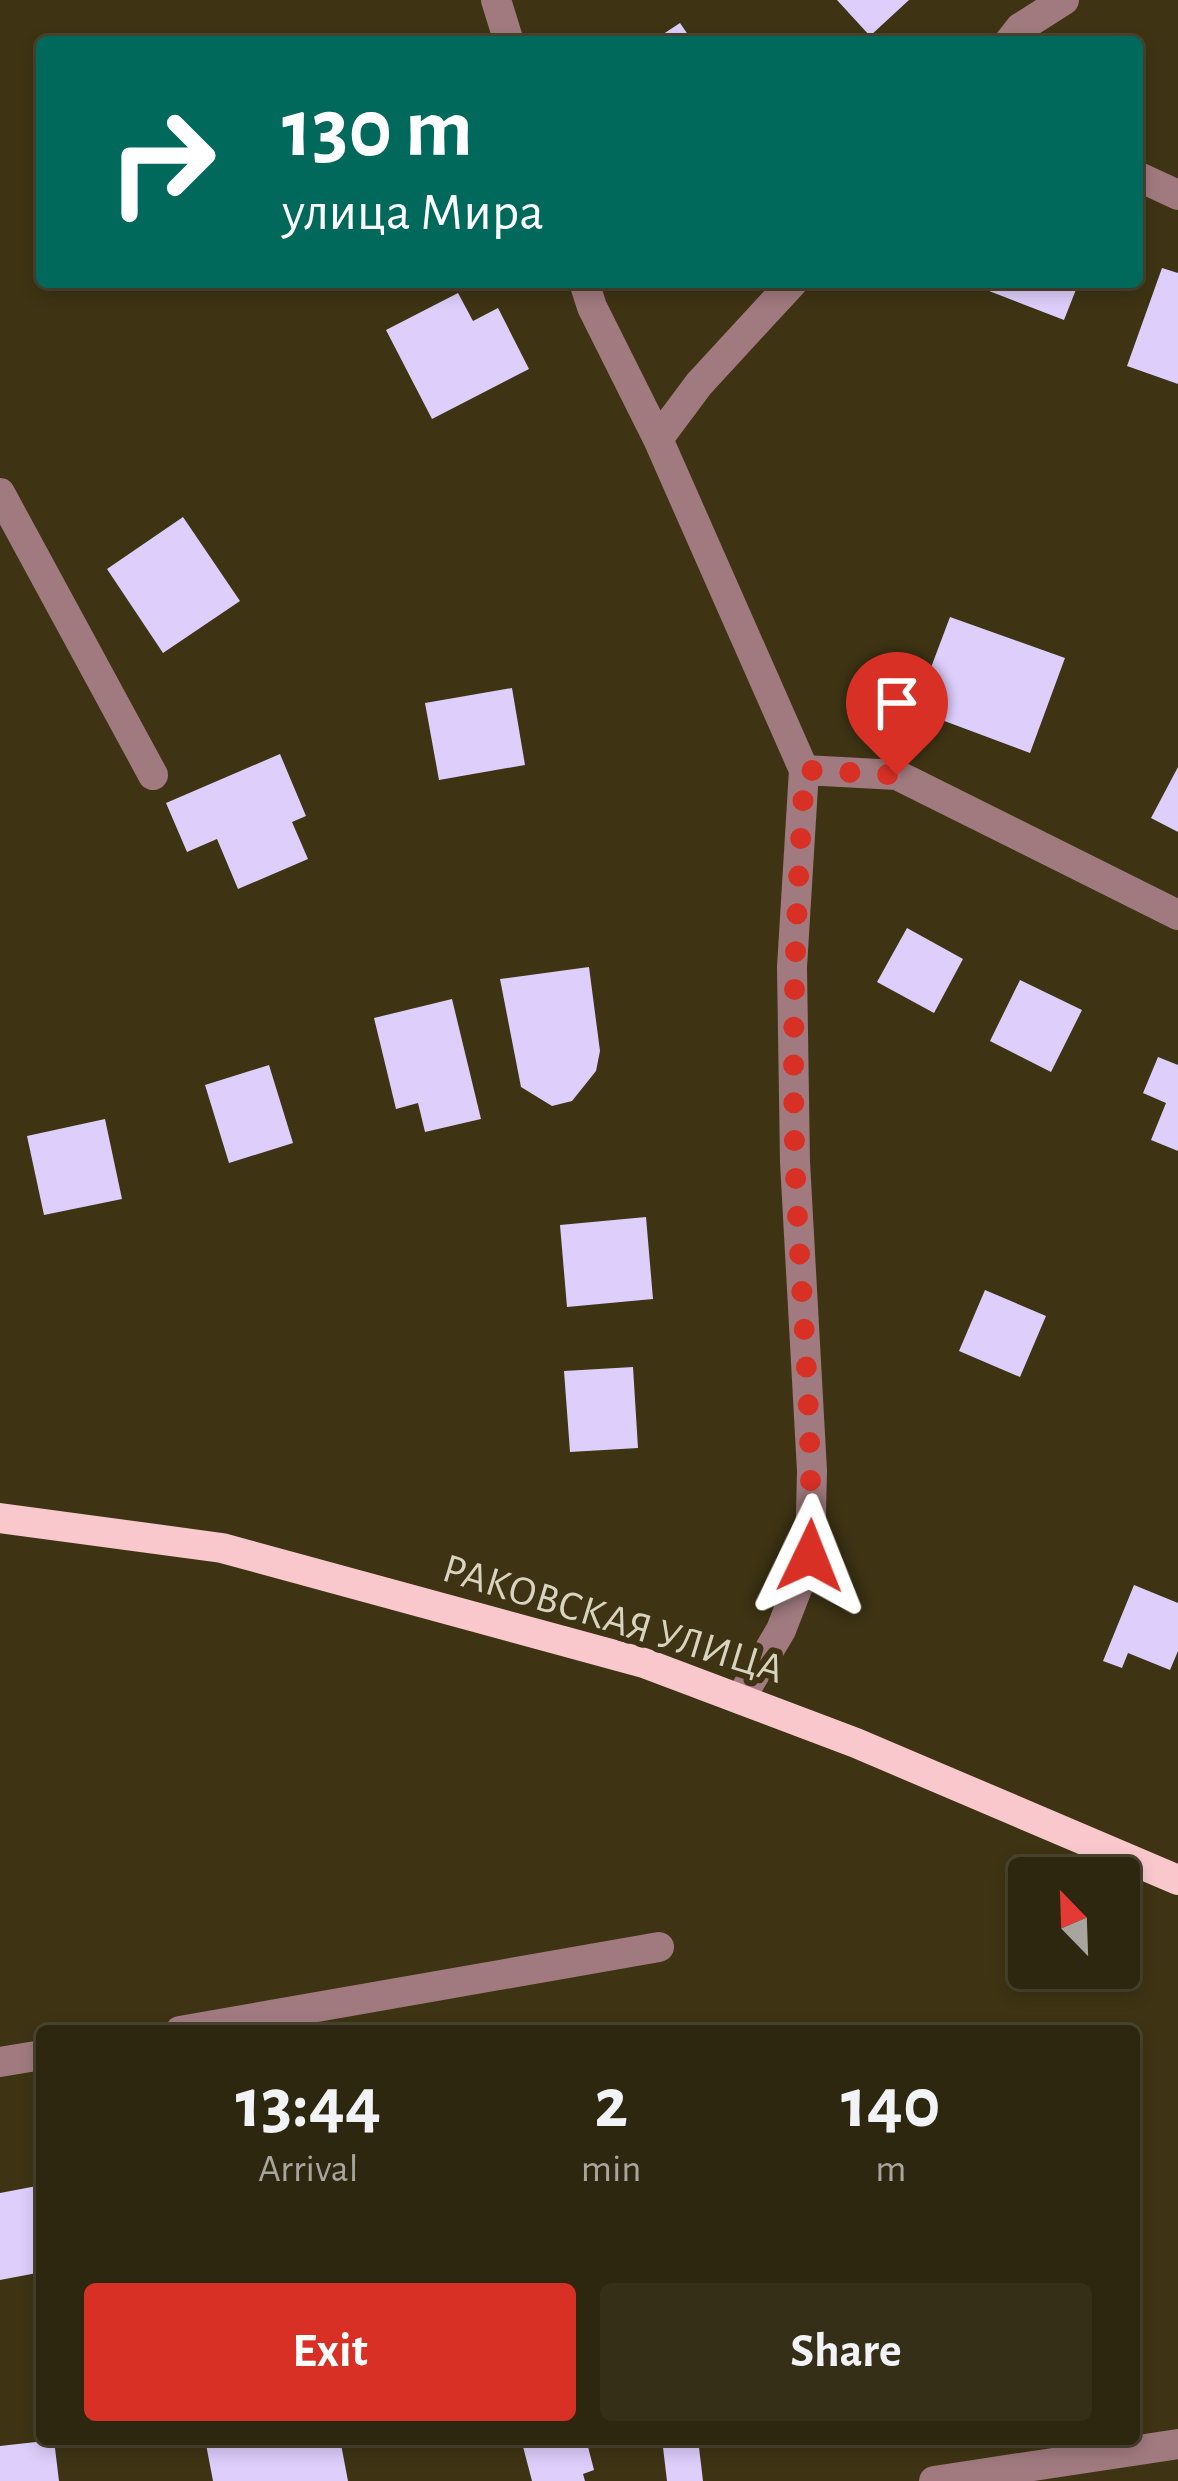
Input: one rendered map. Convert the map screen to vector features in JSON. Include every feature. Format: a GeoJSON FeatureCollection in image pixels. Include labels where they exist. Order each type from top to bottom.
{"type":"FeatureCollection","features":[{"type":"Feature","properties":{"kind":"main road","name":"РАКОВСКАЯ УЛИЦА"},"geometry":{"type":"LineString","coordinates":[[0,1518],[222,1548],[644,1663],[856,1743],[1178,1880]]}},
{"type":"Feature","properties":{"kind":"street"},"geometry":{"type":"LineString","coordinates":[[496,0],[507,36]]}},
{"type":"Feature","properties":{"kind":"street"},"geometry":{"type":"LineString","coordinates":[[1014,36],[1064,0]]}},
{"type":"Feature","properties":{"kind":"street"},"geometry":{"type":"LineString","coordinates":[[1143,179],[1178,195]]}},
{"type":"Feature","properties":{"kind":"street"},"geometry":{"type":"LineString","coordinates":[[586,288],[805,770],[792,968],[795,1162],[812,1471],[810,1556],[781,1630],[740,1699]]}},
{"type":"Feature","properties":{"kind":"street"},"geometry":{"type":"LineString","coordinates":[[658,439],[698,383],[787,288]]}},
{"type":"Feature","properties":{"kind":"street"},"geometry":{"type":"LineString","coordinates":[[0,493],[153,775]]}},
{"type":"Feature","properties":{"kind":"street"},"geometry":{"type":"LineString","coordinates":[[805,770],[897,775],[1178,915]]}},
{"type":"Feature","properties":{"kind":"street"},"geometry":{"type":"LineString","coordinates":[[214,2025],[659,1947]]}},
{"type":"Feature","properties":{"kind":"street"},"geometry":{"type":"LineString","coordinates":[[0,2062],[36,2056]]}},
{"type":"Feature","properties":{"kind":"street"},"geometry":{"type":"LineString","coordinates":[[934,2481],[1178,2444]]}},
{"type":"Feature","properties":{"kind":"building"},"geometry":{"type":"Polygon","coordinates":[[[837,0],[909,0],[870,36],[837,0]]]}},
{"type":"Feature","properties":{"kind":"building"},"geometry":{"type":"Polygon","coordinates":[[[680,23],[689,36],[660,36],[680,23]]]}},
{"type":"Feature","properties":{"kind":"building"},"geometry":{"type":"Polygon","coordinates":[[[1162,268],[1178,273],[1178,384],[1127,366],[1162,268]]]}},
{"type":"Feature","properties":{"kind":"building"},"geometry":{"type":"Polygon","coordinates":[[[981,288],[1077,288],[1064,320],[981,288]]]}},
{"type":"Feature","properties":{"kind":"building"},"geometry":{"type":"Polygon","coordinates":[[[458,293],[473,321],[498,308],[529,369],[432,419],[386,330],[458,293]]]}},
{"type":"Feature","properties":{"kind":"building"},"geometry":{"type":"Polygon","coordinates":[[[183,517],[240,601],[163,653],[107,569],[183,517]]]}},
{"type":"Feature","properties":{"kind":"building"},"geometry":{"type":"Polygon","coordinates":[[[950,617],[1065,658],[1030,753],[915,710],[950,617]]]}},
{"type":"Feature","properties":{"kind":"building"},"geometry":{"type":"Polygon","coordinates":[[[512,688],[525,765],[439,780],[425,703],[512,688]]]}},
{"type":"Feature","properties":{"kind":"building"},"geometry":{"type":"Polygon","coordinates":[[[280,754],[306,816],[292,822],[308,859],[238,889],[217,839],[187,852],[166,803],[280,754]]]}},
{"type":"Feature","properties":{"kind":"building"},"geometry":{"type":"Polygon","coordinates":[[[1178,767],[1178,832],[1151,818],[1178,767]]]}},
{"type":"Feature","properties":{"kind":"building"},"geometry":{"type":"Polygon","coordinates":[[[907,928],[963,959],[934,1013],[877,982],[907,928]]]}},
{"type":"Feature","properties":{"kind":"building"},"geometry":{"type":"Polygon","coordinates":[[[589,967],[600,1051],[596,1071],[572,1101],[552,1106],[521,1087],[500,979],[589,967]]]}},
{"type":"Feature","properties":{"kind":"building"},"geometry":{"type":"Polygon","coordinates":[[[1020,980],[1082,1010],[1051,1072],[990,1041],[1020,980]]]}},
{"type":"Feature","properties":{"kind":"building"},"geometry":{"type":"Polygon","coordinates":[[[452,999],[481,1119],[425,1132],[418,1103],[396,1109],[374,1018],[452,999]]]}},
{"type":"Feature","properties":{"kind":"building"},"geometry":{"type":"Polygon","coordinates":[[[1158,1057],[1178,1065],[1178,1151],[1151,1140],[1166,1103],[1143,1093],[1158,1057]]]}},
{"type":"Feature","properties":{"kind":"building"},"geometry":{"type":"Polygon","coordinates":[[[269,1065],[293,1143],[229,1163],[205,1085],[269,1065]]]}},
{"type":"Feature","properties":{"kind":"building"},"geometry":{"type":"Polygon","coordinates":[[[105,1119],[122,1199],[44,1215],[27,1136],[105,1119]]]}},
{"type":"Feature","properties":{"kind":"building"},"geometry":{"type":"Polygon","coordinates":[[[646,1217],[653,1299],[567,1307],[560,1225],[646,1217]]]}},
{"type":"Feature","properties":{"kind":"building"},"geometry":{"type":"Polygon","coordinates":[[[985,1290],[1046,1316],[1020,1377],[959,1351],[985,1290]]]}},
{"type":"Feature","properties":{"kind":"building"},"geometry":{"type":"Polygon","coordinates":[[[633,1367],[638,1448],[570,1452],[564,1371],[633,1367]]]}},
{"type":"Feature","properties":{"kind":"building"},"geometry":{"type":"Polygon","coordinates":[[[1134,1585],[1178,1603],[1178,1651],[1170,1670],[1128,1653],[1122,1668],[1103,1661],[1134,1585]]]}},
{"type":"Feature","properties":{"kind":"building"},"geometry":{"type":"Polygon","coordinates":[[[36,2186],[36,2273],[0,2280],[0,2193],[36,2186]]]}},
{"type":"Feature","properties":{"kind":"building"},"geometry":{"type":"Polygon","coordinates":[[[55,2445],[59,2481],[0,2481],[0,2446],[55,2445]]]}},
{"type":"Feature","properties":{"kind":"building"},"geometry":{"type":"Polygon","coordinates":[[[206,2445],[341,2445],[348,2481],[213,2481],[206,2445]]]}},
{"type":"Feature","properties":{"kind":"building"},"geometry":{"type":"Polygon","coordinates":[[[523,2445],[588,2445],[594,2470],[583,2474],[585,2481],[532,2481],[523,2445]]]}},
{"type":"Feature","properties":{"kind":"building"},"geometry":{"type":"Polygon","coordinates":[[[663,2445],[699,2445],[703,2481],[667,2481],[663,2445]]]}},
{"type":"Feature","properties":{"kind":"route"},"geometry":{"type":"LineString","coordinates":[[810,1556],[812,1471],[795,1162],[792,968],[805,770],[897,775]]}}]}
